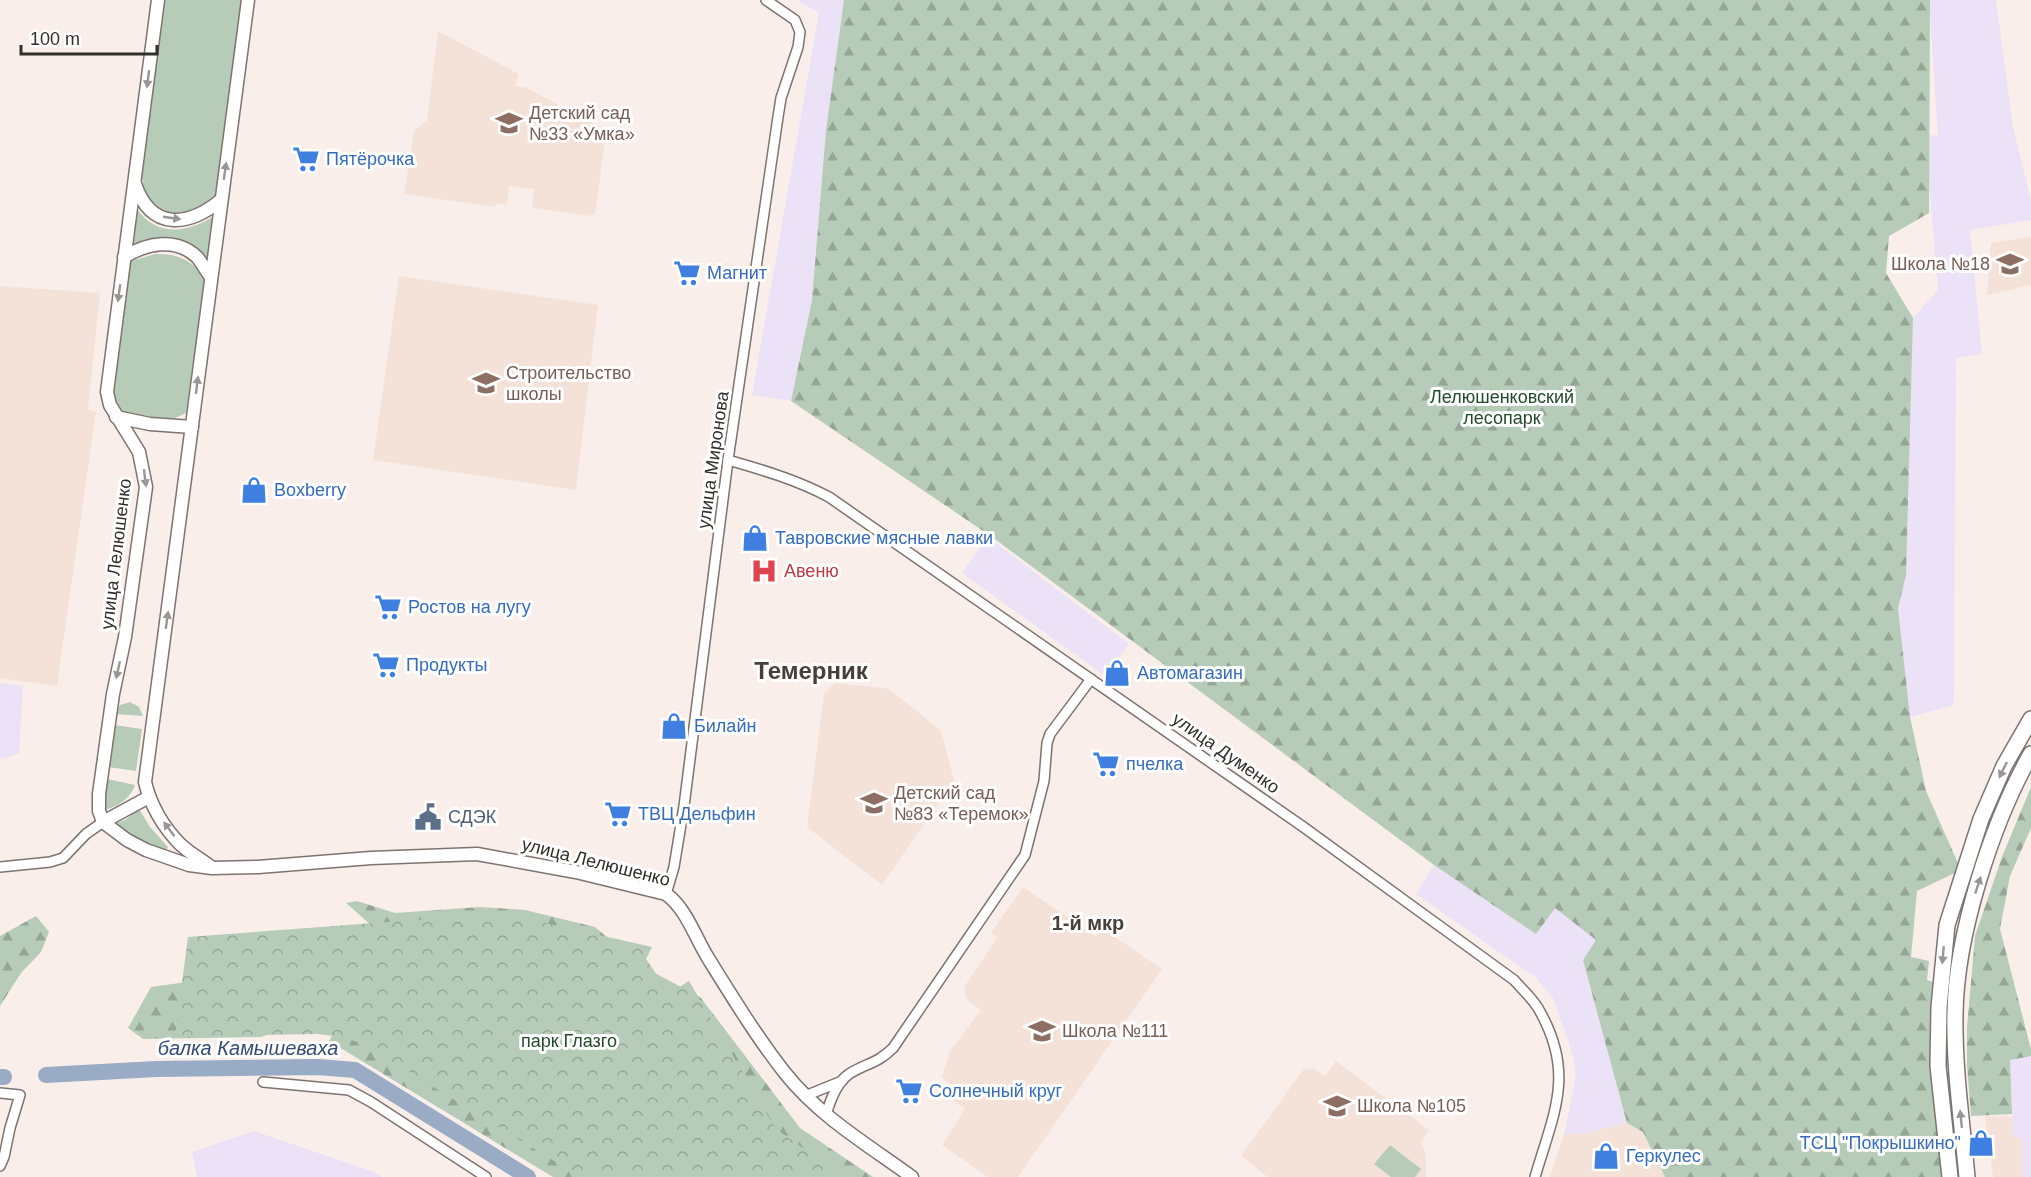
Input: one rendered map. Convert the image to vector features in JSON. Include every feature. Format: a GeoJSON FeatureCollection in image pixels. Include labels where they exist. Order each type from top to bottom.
{"type":"FeatureCollection","features":[{"type":"Feature","properties":{"kind":"main road"},"geometry":{"type":"LineString","coordinates":[[1950,1177],[1938,1066],[1939,1007],[1945,935],[1980,819],[2004,766],[2031,719]]}},
{"type":"Feature","properties":{"kind":"main road"},"geometry":{"type":"LineString","coordinates":[[1968,1177],[1956,1069],[1955,1011],[1964,937],[1997,828],[2020,772],[2031,754]]}},
{"type":"Feature","properties":{"kind":"street","name":"улица Лелюшенко"},"geometry":{"type":"LineString","coordinates":[[158,0],[107,392],[116,417],[139,452],[146,487],[125,637],[113,694],[99,794],[99,811],[103,822],[127,840],[146,850],[189,865],[212,868],[477,854],[576,872],[666,894],[676,901],[708,958],[784,1072],[826,1115],[912,1177]]}},
{"type":"Feature","properties":{"kind":"street"},"geometry":{"type":"LineString","coordinates":[[212,868],[180,844],[157,813],[148,796],[146,782],[248,0]]}},
{"type":"Feature","properties":{"kind":"street","name":"улица Миронова"},"geometry":{"type":"LineString","coordinates":[[666,894],[674,867],[684,806],[728,460],[781,98],[798,47],[800,32],[795,20],[766,0]]}},
{"type":"Feature","properties":{"kind":"street"},"geometry":{"type":"LineString","coordinates":[[135,183],[145,206],[163,218],[179,220],[193,218],[207,212],[221,200]]}},
{"type":"Feature","properties":{"kind":"street"},"geometry":{"type":"LineString","coordinates":[[124,257],[145,246],[156,244],[181,247],[198,258],[211,278]]}},
{"type":"Feature","properties":{"kind":"street"},"geometry":{"type":"LineString","coordinates":[[116,417],[150,424],[192,427]]}},
{"type":"Feature","properties":{"kind":"street","name":"улица Думенко"},"geometry":{"type":"LineString","coordinates":[[728,460],[775,473],[829,497],[1302,826],[1514,980],[1537,1006],[1554,1039],[1560,1078],[1557,1106],[1535,1177]]}},
{"type":"Feature","properties":{"kind":"street"},"geometry":{"type":"LineString","coordinates":[[826,1115],[831,1099],[848,1075],[881,1059],[893,1048],[1025,855],[1044,781],[1047,743],[1050,734],[1091,679]]}},
{"type":"Feature","properties":{"kind":"street"},"geometry":{"type":"LineString","coordinates":[[0,867],[50,862],[63,858],[86,834],[148,796]]}},
{"type":"Feature","properties":{"kind":"street"},"geometry":{"type":"LineString","coordinates":[[805,1096],[842,1081]]}},
{"type":"Feature","properties":{"kind":"street"},"geometry":{"type":"LineString","coordinates":[[263,1082],[349,1090],[486,1177]]}},
{"type":"Feature","properties":{"kind":"street"},"geometry":{"type":"LineString","coordinates":[[0,1094],[20,1095],[0,1166]]}},
{"type":"Feature","properties":{"kind":"street"},"geometry":{"type":"LineString","coordinates":[[0,1126],[8,1138]]}},
{"type":"Feature","properties":{"kind":"shaded area"},"geometry":{"type":"Polygon","coordinates":[[[797,0],[844,0],[826,130],[812,300],[791,401],[752,395],[819,13],[797,0]]]}},
{"type":"Feature","properties":{"kind":"shaded area"},"geometry":{"type":"Polygon","coordinates":[[[1929,0],[1996,0],[2013,127],[2031,200],[2031,220],[1970,230],[1982,354],[1956,358],[1954,705],[1910,717],[1898,608],[1906,576],[1913,318],[1938,290],[1925,136],[1938,135],[1929,0]]]}},
{"type":"Feature","properties":{"kind":"shaded area","name":"Детский сад №33 «Умка»"},"geometry":{"type":"Polygon","coordinates":[[[438,31],[519,74],[515,86],[527,88],[606,130],[594,214],[590,216],[532,208],[534,189],[509,186],[507,205],[496,203],[495,207],[404,194],[414,131],[427,120],[438,31]]]}},
{"type":"Feature","properties":{"kind":"shaded area","name":"Школа №18"},"geometry":{"type":"Polygon","coordinates":[[[2031,237],[2031,285],[1987,295],[1991,243],[2031,237]]]}},
{"type":"Feature","properties":{"kind":"shaded area","name":"Строительство школы"},"geometry":{"type":"Polygon","coordinates":[[[399,276],[598,305],[576,490],[373,460],[399,276]]]}},
{"type":"Feature","properties":{"kind":"shaded area"},"geometry":{"type":"Polygon","coordinates":[[[0,286],[100,293],[88,409],[96,412],[57,686],[0,678],[0,286]]]}},
{"type":"Feature","properties":{"kind":"shaded area"},"geometry":{"type":"Polygon","coordinates":[[[988,537],[1129,644],[1105,676],[962,573],[988,537]]]}},
{"type":"Feature","properties":{"kind":"shaded area"},"geometry":{"type":"Polygon","coordinates":[[[0,683],[23,686],[19,754],[0,759],[0,683]]]}},
{"type":"Feature","properties":{"kind":"shaded area","name":"Детский сад №83 «Теремок»"},"geometry":{"type":"Polygon","coordinates":[[[835,683],[889,689],[941,731],[954,780],[882,885],[807,827],[824,693],[835,683]]]}},
{"type":"Feature","properties":{"kind":"shaded area"},"geometry":{"type":"Polygon","coordinates":[[[1434,865],[1535,933],[1554,907],[1596,940],[1583,960],[1627,1123],[1582,1134],[1564,1134],[1575,1083],[1575,1066],[1553,998],[1536,978],[1416,894],[1434,865]]]}},
{"type":"Feature","properties":{"kind":"shaded area","name":"Школа №111"},"geometry":{"type":"Polygon","coordinates":[[[1023,887],[1096,937],[1102,928],[1162,969],[1018,1177],[988,1177],[942,1145],[965,1109],[950,1098],[956,1088],[942,1077],[950,1051],[981,1010],[967,1000],[964,987],[997,938],[991,933],[1023,887]]]}},
{"type":"Feature","properties":{"kind":"shaded area"},"geometry":{"type":"Polygon","coordinates":[[[2031,1056],[2031,1177],[2023,1177],[2022,1138],[2013,1138],[2010,1059],[2031,1056]]]}},
{"type":"Feature","properties":{"kind":"shaded area","name":"Школа №105"},"geometry":{"type":"Polygon","coordinates":[[[1336,1061],[1429,1130],[1421,1142],[1426,1156],[1426,1177],[1268,1177],[1241,1156],[1303,1070],[1313,1068],[1325,1076],[1336,1061]]]}},
{"type":"Feature","properties":{"kind":"shaded area"},"geometry":{"type":"Polygon","coordinates":[[[1985,1116],[2012,1117],[2013,1137],[2022,1137],[2023,1177],[1993,1177],[1985,1116]]]}},
{"type":"Feature","properties":{"kind":"shaded area","name":"Геркулес"},"geometry":{"type":"Polygon","coordinates":[[[1627,1123],[1643,1132],[1665,1177],[1550,1177],[1564,1134],[1582,1134],[1627,1123]]]}},
{"type":"Feature","properties":{"kind":"shaded area"},"geometry":{"type":"Polygon","coordinates":[[[254,1131],[374,1172],[382,1177],[197,1177],[192,1152],[254,1131]]]}},
{"type":"Feature","properties":{"kind":"green space"},"geometry":{"type":"Polygon","coordinates":[[[165,0],[243,0],[218,191],[212,200],[180,216],[164,213],[152,205],[145,192],[142,176],[165,0]]]}},
{"type":"Feature","properties":{"kind":"green space","name":"Лелюшенковский лесопарк"},"geometry":{"type":"Polygon","coordinates":[[[844,0],[1930,0],[1929,213],[1889,236],[1886,273],[1913,318],[1906,576],[1898,608],[1910,717],[1926,791],[1961,870],[1917,891],[1911,957],[1929,961],[1927,980],[1933,982],[1930,1032],[1942,1177],[1665,1177],[1643,1132],[1627,1123],[1583,960],[1596,940],[1555,908],[1536,934],[1434,865],[992,537],[791,401],[812,300],[826,130],[844,0]]]}},
{"type":"Feature","properties":{"kind":"green space"},"geometry":{"type":"Polygon","coordinates":[[[137,209],[145,219],[155,225],[175,230],[196,225],[217,214],[209,267],[193,247],[176,238],[156,238],[131,244],[137,209]]]}},
{"type":"Feature","properties":{"kind":"green space"},"geometry":{"type":"Polygon","coordinates":[[[155,254],[171,255],[185,260],[197,269],[205,283],[186,413],[171,420],[120,411],[116,407],[111,391],[128,265],[131,261],[155,254]]]}},
{"type":"Feature","properties":{"kind":"green space"},"geometry":{"type":"Polygon","coordinates":[[[130,702],[139,707],[143,716],[115,714],[120,705],[130,702]]]}},
{"type":"Feature","properties":{"kind":"green space"},"geometry":{"type":"Polygon","coordinates":[[[114,725],[142,729],[136,771],[108,767],[114,725]]]}},
{"type":"Feature","properties":{"kind":"green space"},"geometry":{"type":"Polygon","coordinates":[[[107,779],[135,785],[122,802],[103,810],[107,779]]]}},
{"type":"Feature","properties":{"kind":"green space"},"geometry":{"type":"Polygon","coordinates":[[[2031,787],[2031,828],[2010,876],[2000,929],[2031,1056],[2010,1060],[2012,1114],[1971,1116],[1967,1028],[1975,936],[2002,857],[2031,787]]]}},
{"type":"Feature","properties":{"kind":"green space"},"geometry":{"type":"Polygon","coordinates":[[[139,809],[150,827],[168,847],[167,849],[162,851],[112,825],[125,820],[139,809]]]}},
{"type":"Feature","properties":{"kind":"green space"},"geometry":{"type":"Polygon","coordinates":[[[357,901],[395,913],[480,907],[525,910],[595,927],[642,966],[701,998],[800,1128],[873,1177],[827,1177],[372,926],[346,903],[357,901]]]}},
{"type":"Feature","properties":{"kind":"green space","name":"парк Глазго"},"geometry":{"type":"Polygon","coordinates":[[[501,913],[652,947],[646,959],[669,993],[689,981],[776,1129],[844,1177],[580,1177],[367,1046],[344,1037],[317,1034],[175,1036],[188,937],[482,915],[498,918],[501,913]]]}},
{"type":"Feature","properties":{"kind":"green space"},"geometry":{"type":"Polygon","coordinates":[[[36,916],[49,932],[41,952],[21,973],[0,1006],[0,936],[36,916]]]}},
{"type":"Feature","properties":{"kind":"green space"},"geometry":{"type":"Polygon","coordinates":[[[194,981],[280,1030],[261,1037],[143,1039],[128,1028],[151,987],[194,981]]]}},
{"type":"Feature","properties":{"kind":"green space"},"geometry":{"type":"Polygon","coordinates":[[[352,1002],[649,1177],[553,1177],[329,1041],[352,1002]]]}},
{"type":"Feature","properties":{"kind":"green space"},"geometry":{"type":"Polygon","coordinates":[[[1390,1145],[1421,1169],[1415,1177],[1391,1177],[1374,1164],[1390,1145]]]}},
{"type":"Feature","properties":{"kind":"waterway","name":"балка Камышеваха"},"geometry":{"type":"LineString","coordinates":[[46,1075],[156,1069],[318,1067],[355,1070],[528,1177]]}},
{"type":"Feature","properties":{"kind":"place","name":"Детский сад №33 «Умка»"},"geometry":{"type":"Point","coordinates":[509,123]}},
{"type":"Feature","properties":{"kind":"place","name":"Пятёрочка"},"geometry":{"type":"Point","coordinates":[306,159]}},
{"type":"Feature","properties":{"kind":"place","name":"Школа №18"},"geometry":{"type":"Point","coordinates":[2010,264]}},
{"type":"Feature","properties":{"kind":"place","name":"Магнит"},"geometry":{"type":"Point","coordinates":[687,273]}},
{"type":"Feature","properties":{"kind":"place","name":"Строительство школы"},"geometry":{"type":"Point","coordinates":[486,383]}},
{"type":"Feature","properties":{"kind":"place","name":"Boxberry"},"geometry":{"type":"Point","coordinates":[254,490]}},
{"type":"Feature","properties":{"kind":"place","name":"Тавровские мясные лавки"},"geometry":{"type":"Point","coordinates":[755,538]}},
{"type":"Feature","properties":{"kind":"place","name":"Авеню"},"geometry":{"type":"Point","coordinates":[764,571]}},
{"type":"Feature","properties":{"kind":"place","name":"Ростов на лугу"},"geometry":{"type":"Point","coordinates":[388,607]}},
{"type":"Feature","properties":{"kind":"place","name":"Продукты"},"geometry":{"type":"Point","coordinates":[386,665]}},
{"type":"Feature","properties":{"kind":"place","name":"Автомагазин"},"geometry":{"type":"Point","coordinates":[1117,673]}},
{"type":"Feature","properties":{"kind":"place","name":"Билайн"},"geometry":{"type":"Point","coordinates":[674,726]}},
{"type":"Feature","properties":{"kind":"place","name":"пчелка"},"geometry":{"type":"Point","coordinates":[1106,764]}},
{"type":"Feature","properties":{"kind":"place","name":"Детский сад №83 «Теремок»"},"geometry":{"type":"Point","coordinates":[874,803]}},
{"type":"Feature","properties":{"kind":"place","name":"ТВЦ Дельфин"},"geometry":{"type":"Point","coordinates":[618,814]}},
{"type":"Feature","properties":{"kind":"place","name":"СДЭК"},"geometry":{"type":"Point","coordinates":[428,817]}},
{"type":"Feature","properties":{"kind":"place","name":"Школа №111"},"geometry":{"type":"Point","coordinates":[1042,1031]}},
{"type":"Feature","properties":{"kind":"place","name":"Солнечный круг"},"geometry":{"type":"Point","coordinates":[909,1091]}},
{"type":"Feature","properties":{"kind":"place","name":"Школа №105"},"geometry":{"type":"Point","coordinates":[1337,1106]}},
{"type":"Feature","properties":{"kind":"place","name":"ТСЦ \"Покрышкино\""},"geometry":{"type":"Point","coordinates":[1981,1143]}},
{"type":"Feature","properties":{"kind":"place","name":"Геркулес"},"geometry":{"type":"Point","coordinates":[1606,1156]}},
{"type":"Feature","properties":{"kind":"district","name":"Темерник"},"geometry":{"type":"Point","coordinates":[811,670]}},
{"type":"Feature","properties":{"kind":"district","name":"1-й мкр"},"geometry":{"type":"Point","coordinates":[1088,923]}}]}
